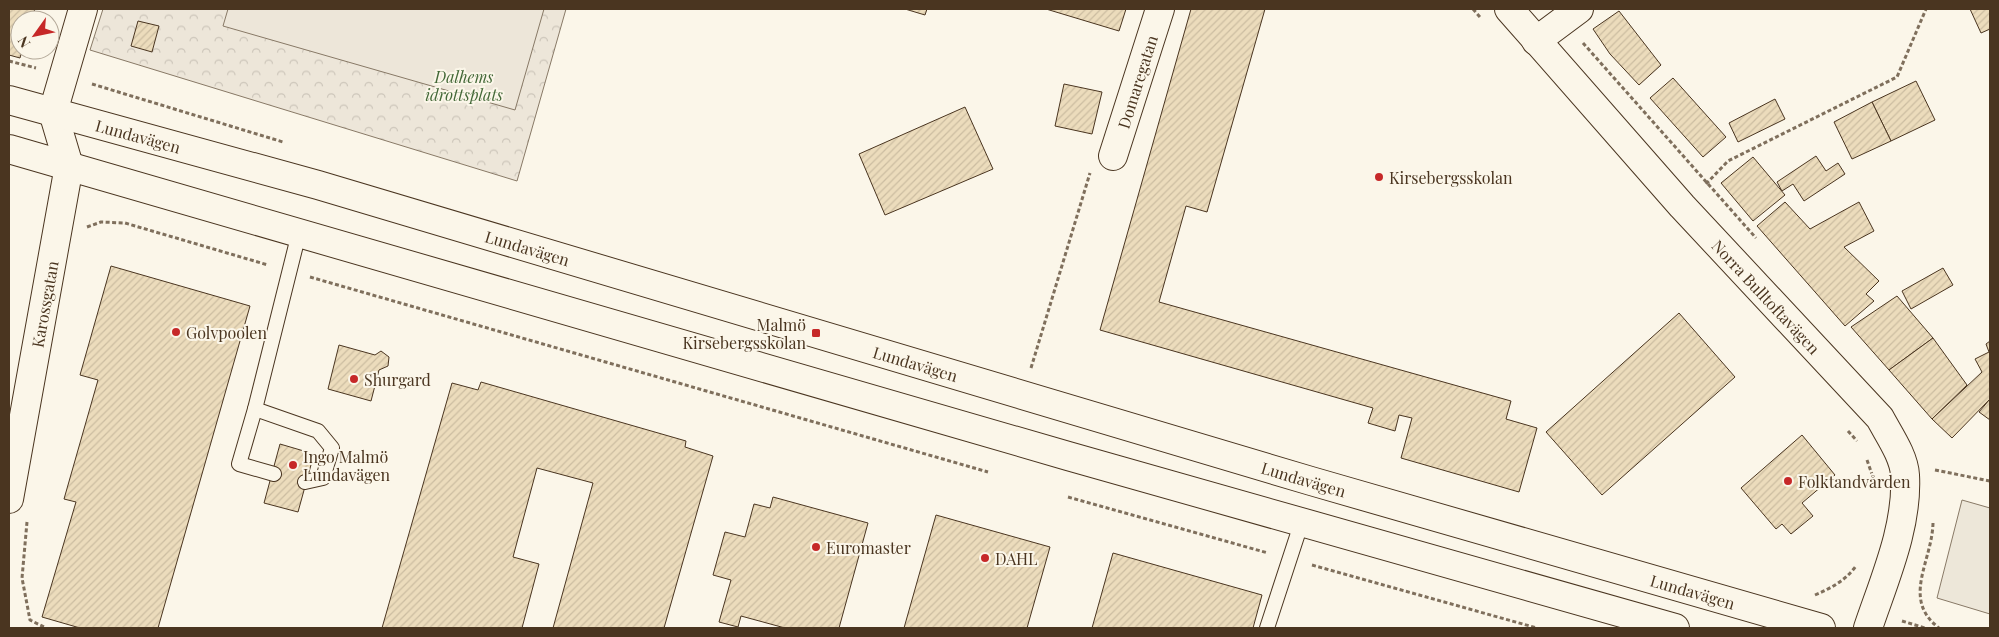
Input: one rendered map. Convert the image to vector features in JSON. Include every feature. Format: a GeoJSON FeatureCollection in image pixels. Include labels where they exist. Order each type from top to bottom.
{"type":"FeatureCollection","features":[{"type":"Feature","properties":{"kind":"main road"},"geometry":{"type":"LineString","coordinates":[[52,112],[82,9]]}},
{"type":"Feature","properties":{"kind":"main road","name":"Domaregatan"},"geometry":{"type":"LineString","coordinates":[[1113,156],[1160,9]]}},
{"type":"Feature","properties":{"kind":"main road","name":"Norra Bulltoftavägen"},"geometry":{"type":"LineString","coordinates":[[1509,9],[1682,206],[1880,418],[1894,444],[1905,473],[1902,523],[1868,628]]}},
{"type":"Feature","properties":{"kind":"main road"},"geometry":{"type":"LineString","coordinates":[[1536,41],[1570,14]]}},
{"type":"Feature","properties":{"kind":"main road","name":"Lundavägen"},"geometry":{"type":"LineString","coordinates":[[9,100],[318,184],[1302,478],[1821,628]]}},
{"type":"Feature","properties":{"kind":"main road","name":"Karossgatan"},"geometry":{"type":"LineString","coordinates":[[9,499],[69,166],[52,112]]}},
{"type":"Feature","properties":{"kind":"main road"},"geometry":{"type":"LineString","coordinates":[[9,149],[1059,454],[1302,521],[1675,628]]}},
{"type":"Feature","properties":{"kind":"lane"},"geometry":{"type":"LineString","coordinates":[[274,474],[239,464],[255,409],[299,233]]}},
{"type":"Feature","properties":{"kind":"lane"},"geometry":{"type":"LineString","coordinates":[[255,409],[318,431],[332,448],[323,478],[305,482]]}},
{"type":"Feature","properties":{"kind":"lane"},"geometry":{"type":"LineString","coordinates":[[1267,628],[1302,521]]}},
{"type":"Feature","properties":{"kind":"path"},"geometry":{"type":"LineString","coordinates":[[1472,9],[1485,23]]}},
{"type":"Feature","properties":{"kind":"path"},"geometry":{"type":"LineString","coordinates":[[1570,14],[1706,184],[1728,161],[1896,77],[1926,9]]}},
{"type":"Feature","properties":{"kind":"path"},"geometry":{"type":"LineString","coordinates":[[1031,369],[1090,173],[1113,156]]}},
{"type":"Feature","properties":{"kind":"path"},"geometry":{"type":"LineString","coordinates":[[84,229],[101,222],[125,223],[988,472]]}},
{"type":"Feature","properties":{"kind":"path"},"geometry":{"type":"LineString","coordinates":[[1844,426],[1862,450]]}},
{"type":"Feature","properties":{"kind":"path"},"geometry":{"type":"LineString","coordinates":[[1866,458],[1876,488]]}},
{"type":"Feature","properties":{"kind":"path"},"geometry":{"type":"LineString","coordinates":[[1933,479],[1933,470],[1954,472],[1990,482]]}},
{"type":"Feature","properties":{"kind":"path"},"geometry":{"type":"LineString","coordinates":[[1933,513],[1933,531],[1918,597],[1923,612],[1939,628]]}},
{"type":"Feature","properties":{"kind":"path"},"geometry":{"type":"LineString","coordinates":[[27,521],[22,578],[30,620],[46,628]]}},
{"type":"Feature","properties":{"kind":"path"},"geometry":{"type":"LineString","coordinates":[[1814,596],[1836,586],[1850,575],[1861,560]]}},
{"type":"Feature","properties":{"kind":"green space","name":"Dalhems idrottsplats"},"geometry":{"type":"Polygon","coordinates":[[[103,9],[566,9],[517,181],[90,50],[103,9]]]}},
{"type":"Feature","properties":{"kind":"green space"},"geometry":{"type":"Polygon","coordinates":[[[228,9],[544,9],[515,110],[223,26],[228,9]]]}},
{"type":"Feature","properties":{"kind":"shaded area"},"geometry":{"type":"Polygon","coordinates":[[[1962,500],[1990,508],[1990,614],[1937,598],[1962,500]]]}},
{"type":"Feature","properties":{"kind":"building"},"geometry":{"type":"Polygon","coordinates":[[[9,9],[35,9],[10,10],[9,55],[9,9]]]}},
{"type":"Feature","properties":{"kind":"building"},"geometry":{"type":"Polygon","coordinates":[[[905,9],[927,9],[925,15],[905,9]]]}},
{"type":"Feature","properties":{"kind":"building"},"geometry":{"type":"Polygon","coordinates":[[[1046,9],[1126,9],[1119,31],[1046,9]]]}},
{"type":"Feature","properties":{"kind":"building"},"geometry":{"type":"Polygon","coordinates":[[[1191,9],[1265,9],[1207,212],[1186,206],[1159,302],[1511,401],[1506,419],[1537,428],[1519,492],[1401,458],[1412,418],[1399,415],[1395,431],[1368,423],[1373,408],[1100,330],[1191,9]]]}},
{"type":"Feature","properties":{"kind":"building"},"geometry":{"type":"Polygon","coordinates":[[[1970,9],[1990,9],[1990,29],[1981,33],[1970,9]]]}},
{"type":"Feature","properties":{"kind":"building"},"geometry":{"type":"Polygon","coordinates":[[[1619,11],[1661,65],[1639,85],[1610,54],[1593,29],[1619,11]]]}},
{"type":"Feature","properties":{"kind":"building"},"geometry":{"type":"Polygon","coordinates":[[[138,21],[159,26],[152,52],[131,46],[138,21]]]}},
{"type":"Feature","properties":{"kind":"building"},"geometry":{"type":"Polygon","coordinates":[[[1673,78],[1726,137],[1703,157],[1650,98],[1673,78]]]}},
{"type":"Feature","properties":{"kind":"building"},"geometry":{"type":"Polygon","coordinates":[[[1916,81],[1935,120],[1891,141],[1872,102],[1916,81]]]}},
{"type":"Feature","properties":{"kind":"building"},"geometry":{"type":"Polygon","coordinates":[[[1064,84],[1102,92],[1092,134],[1055,126],[1064,84]]]}},
{"type":"Feature","properties":{"kind":"building"},"geometry":{"type":"Polygon","coordinates":[[[1775,99],[1785,119],[1738,142],[1729,123],[1775,99]]]}},
{"type":"Feature","properties":{"kind":"building"},"geometry":{"type":"Polygon","coordinates":[[[1872,102],[1891,141],[1852,159],[1834,122],[1872,102]]]}},
{"type":"Feature","properties":{"kind":"building"},"geometry":{"type":"Polygon","coordinates":[[[965,107],[993,169],[885,215],[859,154],[965,107]]]}},
{"type":"Feature","properties":{"kind":"building"},"geometry":{"type":"Polygon","coordinates":[[[1816,156],[1826,171],[1838,163],[1845,174],[1804,201],[1793,184],[1782,191],[1777,182],[1816,156]]]}},
{"type":"Feature","properties":{"kind":"building"},"geometry":{"type":"Polygon","coordinates":[[[1753,157],[1785,195],[1753,221],[1721,183],[1753,157]]]}},
{"type":"Feature","properties":{"kind":"building"},"geometry":{"type":"Polygon","coordinates":[[[1785,202],[1810,229],[1859,202],[1874,231],[1844,247],[1879,281],[1866,294],[1874,301],[1845,326],[1757,226],[1785,202]]]}},
{"type":"Feature","properties":{"kind":"building"},"geometry":{"type":"Polygon","coordinates":[[[111,266],[250,306],[158,628],[80,628],[42,617],[76,502],[64,499],[98,380],[80,375],[111,266]]]}},
{"type":"Feature","properties":{"kind":"building"},"geometry":{"type":"Polygon","coordinates":[[[1943,268],[1953,285],[1911,309],[1902,291],[1943,268]]]}},
{"type":"Feature","properties":{"kind":"building"},"geometry":{"type":"Polygon","coordinates":[[[1897,296],[1933,338],[1889,370],[1851,327],[1897,296]]]}},
{"type":"Feature","properties":{"kind":"building"},"geometry":{"type":"Polygon","coordinates":[[[1679,313],[1735,377],[1602,495],[1546,432],[1679,313]]]}},
{"type":"Feature","properties":{"kind":"building"},"geometry":{"type":"Polygon","coordinates":[[[1933,338],[1967,385],[1932,419],[1889,370],[1933,338]]]}},
{"type":"Feature","properties":{"kind":"building"},"geometry":{"type":"Polygon","coordinates":[[[1990,341],[1990,399],[1952,438],[1932,419],[1982,372],[1975,359],[1989,352],[1986,344],[1990,341]]]}},
{"type":"Feature","properties":{"kind":"building","name":"Shurgard"},"geometry":{"type":"Polygon","coordinates":[[[339,345],[375,355],[381,351],[389,357],[388,366],[379,370],[371,401],[328,389],[339,345]]]}},
{"type":"Feature","properties":{"kind":"building"},"geometry":{"type":"Polygon","coordinates":[[[481,382],[686,441],[685,447],[713,456],[664,628],[553,628],[593,483],[537,468],[513,557],[539,564],[522,628],[382,628],[452,383],[478,390],[481,382]]]}},
{"type":"Feature","properties":{"kind":"building"},"geometry":{"type":"Polygon","coordinates":[[[1990,399],[1990,420],[1979,412],[1990,399]]]}},
{"type":"Feature","properties":{"kind":"building","name":"Folktandvården"},"geometry":{"type":"Polygon","coordinates":[[[1802,435],[1835,475],[1802,503],[1813,516],[1791,534],[1782,524],[1776,529],[1741,488],[1802,435]]]}},
{"type":"Feature","properties":{"kind":"building"},"geometry":{"type":"Polygon","coordinates":[[[280,444],[314,454],[298,512],[264,503],[280,444]]]}},
{"type":"Feature","properties":{"kind":"building"},"geometry":{"type":"Polygon","coordinates":[[[773,497],[868,523],[839,628],[785,628],[741,616],[738,627],[719,622],[731,580],[713,575],[725,532],[745,537],[754,504],[770,508],[773,497]]]}},
{"type":"Feature","properties":{"kind":"building"},"geometry":{"type":"Polygon","coordinates":[[[936,515],[1050,547],[1027,628],[904,628],[936,515]]]}},
{"type":"Feature","properties":{"kind":"building"},"geometry":{"type":"Polygon","coordinates":[[[1113,553],[1262,595],[1253,628],[1092,628],[1113,553]]]}},
{"type":"Feature","properties":{"kind":"place","name":"Kirsebergsskolan"},"geometry":{"type":"Point","coordinates":[1379,177]}},
{"type":"Feature","properties":{"kind":"place","name":"Golvpoolen"},"geometry":{"type":"Point","coordinates":[176,332]}},
{"type":"Feature","properties":{"kind":"place","name":"Malmö Kirsebergsskolan"},"geometry":{"type":"Point","coordinates":[816,333]}},
{"type":"Feature","properties":{"kind":"place","name":"Shurgard"},"geometry":{"type":"Point","coordinates":[354,379]}},
{"type":"Feature","properties":{"kind":"place","name":"Ingo Malmö Lundavägen"},"geometry":{"type":"Point","coordinates":[293,465]}},
{"type":"Feature","properties":{"kind":"place","name":"Folktandvården"},"geometry":{"type":"Point","coordinates":[1788,481]}},
{"type":"Feature","properties":{"kind":"place","name":"Euromaster"},"geometry":{"type":"Point","coordinates":[816,547]}},
{"type":"Feature","properties":{"kind":"place","name":"DAHL"},"geometry":{"type":"Point","coordinates":[985,558]}}]}
